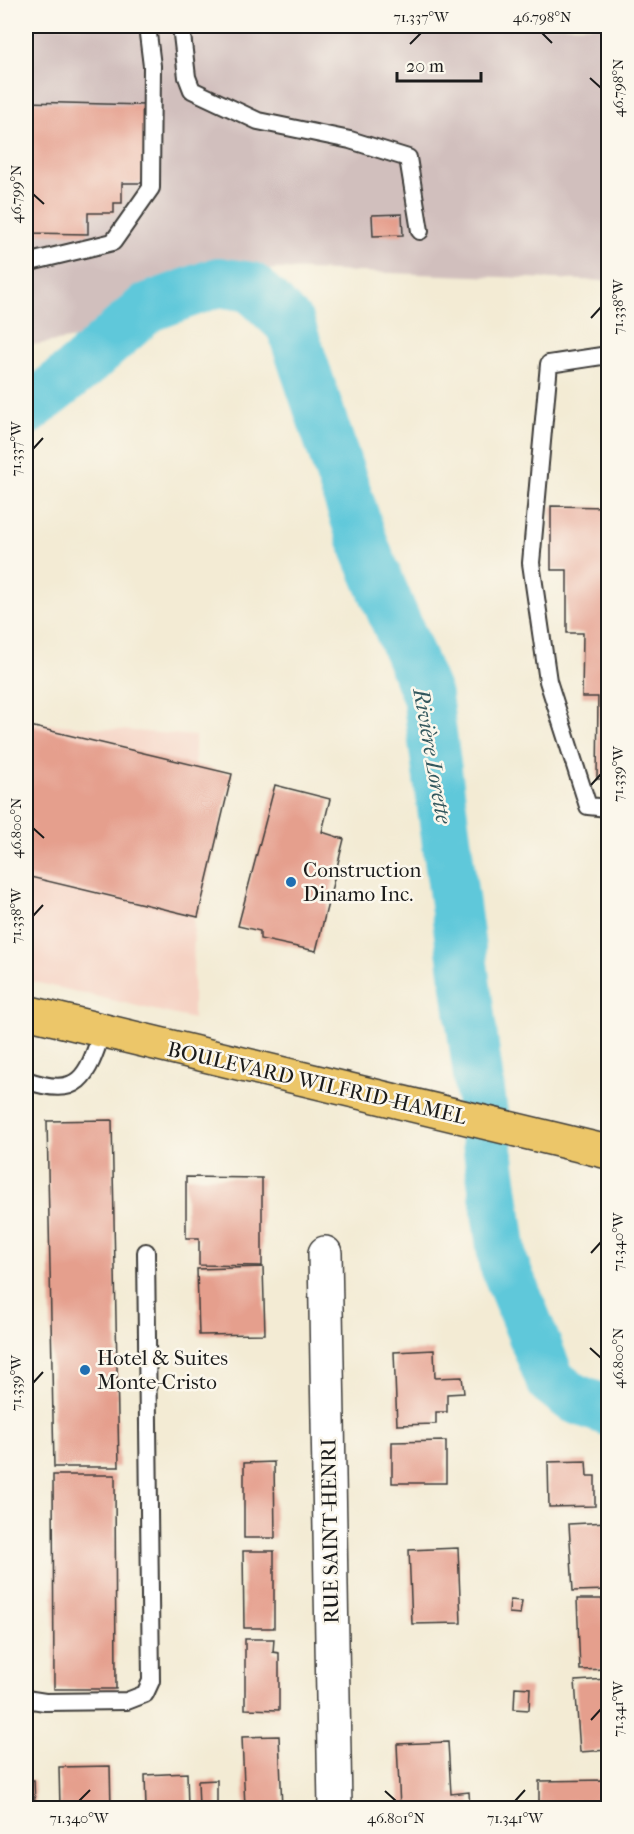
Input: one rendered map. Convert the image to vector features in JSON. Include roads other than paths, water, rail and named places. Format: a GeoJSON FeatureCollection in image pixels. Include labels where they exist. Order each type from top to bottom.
{"type":"FeatureCollection","features":[{"type":"Feature","properties":{"kind":"main road","name":"BOULEVARD WILFRID-HAMEL"},"geometry":{"type":"LineString","coordinates":[[26,1012],[609,1152]]}},
{"type":"Feature","properties":{"kind":"street","name":"RUE SAINT-HENRI"},"geometry":{"type":"LineString","coordinates":[[325,1253],[335,1809]]}},
{"type":"Feature","properties":{"kind":"lane"},"geometry":{"type":"LineString","coordinates":[[26,263],[113,242],[151,188],[152,66],[147,26]]}},
{"type":"Feature","properties":{"kind":"lane"},"geometry":{"type":"LineString","coordinates":[[181,26],[187,77],[192,90],[258,121],[350,140],[408,158],[420,231]]}},
{"type":"Feature","properties":{"kind":"lane"},"geometry":{"type":"LineString","coordinates":[[609,355],[549,364],[531,563],[548,681],[588,806],[609,808]]}},
{"type":"Feature","properties":{"kind":"lane"},"geometry":{"type":"LineString","coordinates":[[26,1080],[64,1086],[76,1084],[88,1072],[102,1032]]}},
{"type":"Feature","properties":{"kind":"lane"},"geometry":{"type":"LineString","coordinates":[[26,1699],[45,1702],[127,1701],[145,1695],[152,1681],[146,1252]]}},
{"type":"Feature","properties":{"kind":"waterway","name":"Rivière Lorette"},"geometry":{"type":"LineString","coordinates":[[26,411],[82,366],[147,308],[218,282],[251,287],[290,324],[365,548],[427,696],[503,1262],[551,1381],[573,1398],[608,1411]]}},
{"type":"Feature","properties":{"kind":"place","name":"Construction Dinamo Inc."},"geometry":{"type":"Point","coordinates":[291,882]}},
{"type":"Feature","properties":{"kind":"place","name":"Hotel & Suites Monte-Cristo"},"geometry":{"type":"Point","coordinates":[85,1370]}}]}
